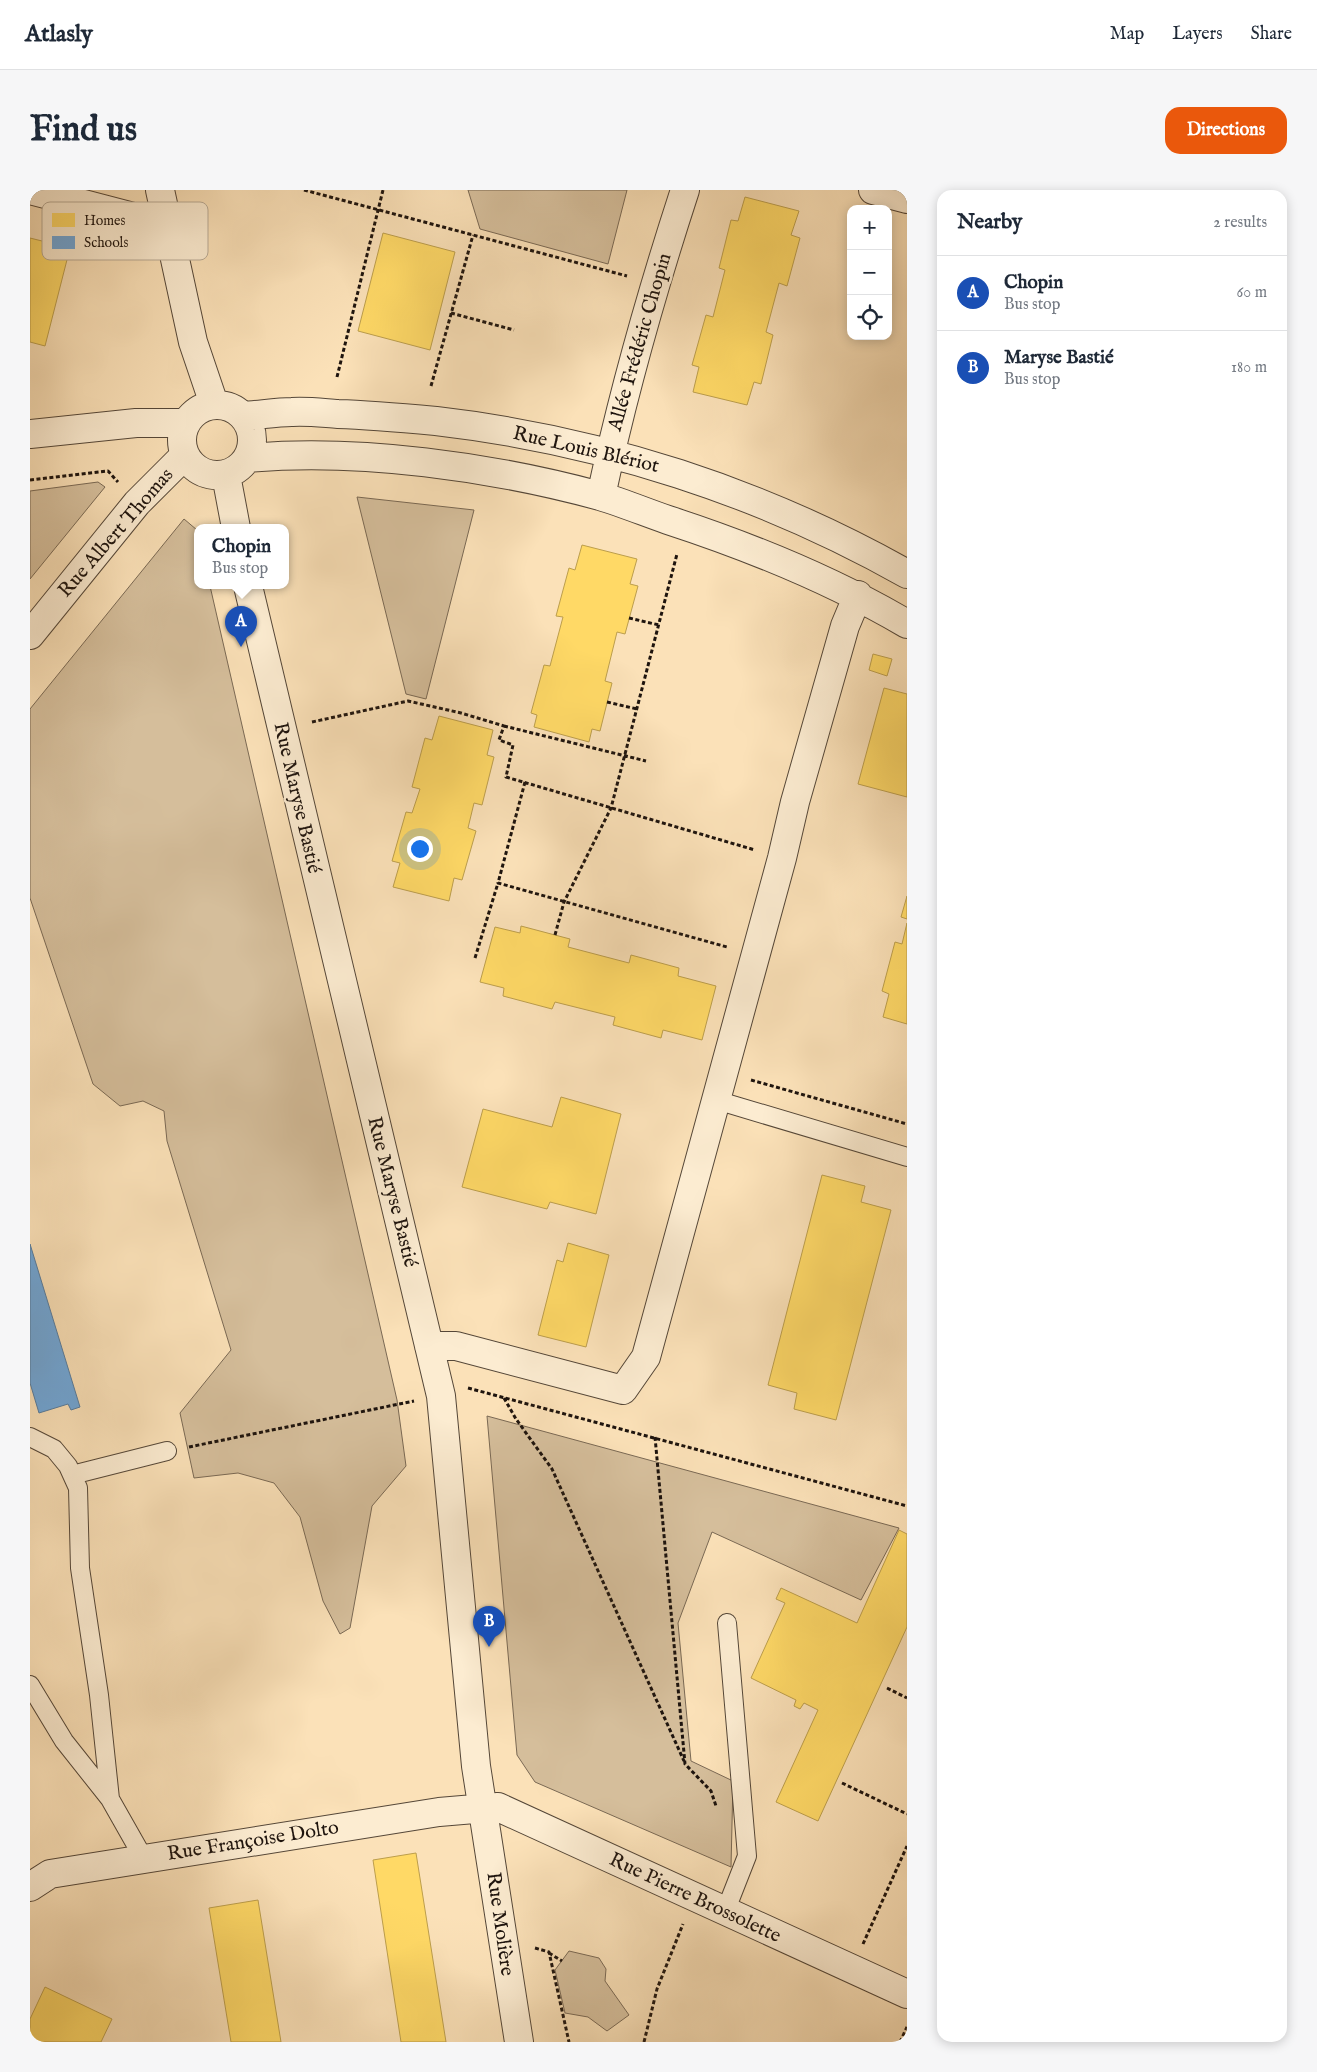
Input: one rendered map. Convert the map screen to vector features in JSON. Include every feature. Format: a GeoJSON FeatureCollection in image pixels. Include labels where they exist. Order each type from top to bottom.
{"type":"FeatureCollection","features":[{"type":"Feature","properties":{"kind":"street"},"geometry":{"type":"LineString","coordinates":[[30,190],[76,202]]}},
{"type":"Feature","properties":{"kind":"street","name":"Allée Frédéric Chopin"},"geometry":{"type":"LineString","coordinates":[[601,496],[610,452],[655,284],[685,190]]}},
{"type":"Feature","properties":{"kind":"street"},"geometry":{"type":"LineString","coordinates":[[873,190],[907,199]]}},
{"type":"Feature","properties":{"kind":"street"},"geometry":{"type":"LineString","coordinates":[[175,260],[193,342],[214,404]]}},
{"type":"Feature","properties":{"kind":"street"},"geometry":{"type":"LineString","coordinates":[[214,404],[230,407],[243,416],[251,429],[252,444],[248,458],[239,469],[226,475],[211,476],[197,471],[182,448],[181,436],[185,423],[192,414],[214,404]]}},
{"type":"Feature","properties":{"kind":"street","name":"Rue Louis Blériot"},"geometry":{"type":"LineString","coordinates":[[243,416],[294,411],[397,417],[482,426],[610,452],[666,468],[774,510],[859,548],[907,574]]}},
{"type":"Feature","properties":{"kind":"street"},"geometry":{"type":"LineString","coordinates":[[30,434],[136,423],[185,423]]}},
{"type":"Feature","properties":{"kind":"street","name":"Rue Louis Blériot"},"geometry":{"type":"LineString","coordinates":[[248,458],[294,454],[374,458],[522,479],[601,496],[767,555],[858,595],[907,624]]}},
{"type":"Feature","properties":{"kind":"street","name":"Rue Albert Thomas"},"geometry":{"type":"LineString","coordinates":[[30,635],[136,503],[185,455]]}},
{"type":"Feature","properties":{"kind":"street"},"geometry":{"type":"LineString","coordinates":[[226,475],[235,524]]}},
{"type":"Feature","properties":{"kind":"street","name":"Rue Maryse Bastié"},"geometry":{"type":"LineString","coordinates":[[249,589],[441,1396],[481,1807]]}},
{"type":"Feature","properties":{"kind":"street"},"geometry":{"type":"LineString","coordinates":[[429,1346],[456,1346],[623,1390],[646,1357],[782,858],[795,802],[845,626],[858,595]]}},
{"type":"Feature","properties":{"kind":"street","name":"Rue Françoise Dolto"},"geometry":{"type":"LineString","coordinates":[[30,1887],[50,1874],[481,1807]]}},
{"type":"Feature","properties":{"kind":"street","name":"Rue Pierre Brossolette"},"geometry":{"type":"LineString","coordinates":[[481,1807],[498,1807],[693,1898],[907,1994]]}},
{"type":"Feature","properties":{"kind":"street","name":"Rue Molière"},"geometry":{"type":"LineString","coordinates":[[481,1807],[519,2042]]}},
{"type":"Feature","properties":{"kind":"lane"},"geometry":{"type":"LineString","coordinates":[[716,1100],[907,1157]]}},
{"type":"Feature","properties":{"kind":"lane"},"geometry":{"type":"LineString","coordinates":[[30,1437],[54,1449],[68,1466],[78,1488],[80,1568],[99,1695],[110,1799]]}},
{"type":"Feature","properties":{"kind":"lane"},"geometry":{"type":"LineString","coordinates":[[72,1475],[167,1451]]}},
{"type":"Feature","properties":{"kind":"lane"},"geometry":{"type":"LineString","coordinates":[[725,1912],[747,1856],[727,1623]]}},
{"type":"Feature","properties":{"kind":"lane"},"geometry":{"type":"LineString","coordinates":[[30,1685],[64,1741],[110,1799],[144,1859]]}},
{"type":"Feature","properties":{"kind":"path"},"geometry":{"type":"LineString","coordinates":[[304,190],[655,284]]}},
{"type":"Feature","properties":{"kind":"path"},"geometry":{"type":"LineString","coordinates":[[337,377],[383,190]]}},
{"type":"Feature","properties":{"kind":"path"},"geometry":{"type":"LineString","coordinates":[[431,386],[473,235]]}},
{"type":"Feature","properties":{"kind":"path"},"geometry":{"type":"LineString","coordinates":[[451,313],[514,330]]}},
{"type":"Feature","properties":{"kind":"path"},"geometry":{"type":"LineString","coordinates":[[30,480],[108,471],[136,503]]}},
{"type":"Feature","properties":{"kind":"path"},"geometry":{"type":"LineString","coordinates":[[554,935],[564,902],[611,808],[678,554]]}},
{"type":"Feature","properties":{"kind":"path"},"geometry":{"type":"LineString","coordinates":[[629,618],[659,625]]}},
{"type":"Feature","properties":{"kind":"path"},"geometry":{"type":"LineString","coordinates":[[312,722],[408,701],[646,761]]}},
{"type":"Feature","properties":{"kind":"path"},"geometry":{"type":"LineString","coordinates":[[607,702],[637,709]]}},
{"type":"Feature","properties":{"kind":"path"},"geometry":{"type":"LineString","coordinates":[[504,726],[499,740],[513,745],[506,777],[782,858]]}},
{"type":"Feature","properties":{"kind":"path"},"geometry":{"type":"LineString","coordinates":[[475,958],[498,884],[525,782]]}},
{"type":"Feature","properties":{"kind":"path"},"geometry":{"type":"LineString","coordinates":[[498,884],[755,955]]}},
{"type":"Feature","properties":{"kind":"path"},"geometry":{"type":"LineString","coordinates":[[723,1072],[907,1124]]}},
{"type":"Feature","properties":{"kind":"path"},"geometry":{"type":"LineString","coordinates":[[167,1451],[441,1396],[468,1388],[907,1506]]}},
{"type":"Feature","properties":{"kind":"path"},"geometry":{"type":"LineString","coordinates":[[504,1398],[516,1419],[552,1469],[685,1764],[711,1791],[717,1807]]}},
{"type":"Feature","properties":{"kind":"path"},"geometry":{"type":"LineString","coordinates":[[655,1437],[685,1764]]}},
{"type":"Feature","properties":{"kind":"path"},"geometry":{"type":"LineString","coordinates":[[887,1688],[907,1698]]}},
{"type":"Feature","properties":{"kind":"path"},"geometry":{"type":"LineString","coordinates":[[842,1783],[907,1814]]}},
{"type":"Feature","properties":{"kind":"path"},"geometry":{"type":"LineString","coordinates":[[852,1969],[907,1846]]}},
{"type":"Feature","properties":{"kind":"path"},"geometry":{"type":"LineString","coordinates":[[644,2042],[657,1989],[693,1898]]}},
{"type":"Feature","properties":{"kind":"path"},"geometry":{"type":"LineString","coordinates":[[535,1948],[549,1952],[562,1961]]}},
{"type":"Feature","properties":{"kind":"path"},"geometry":{"type":"LineString","coordinates":[[549,1952],[569,2042]]}},
{"type":"Feature","properties":{"kind":"path"},"geometry":{"type":"LineString","coordinates":[[900,2042],[907,2027]]}},
{"type":"Feature","properties":{"kind":"shaded area"},"geometry":{"type":"Polygon","coordinates":[[[468,190],[627,190],[608,264],[480,229],[468,190]]]}},
{"type":"Feature","properties":{"kind":"shaded area"},"geometry":{"type":"Polygon","coordinates":[[[98,482],[105,487],[30,579],[30,491],[98,482]]]}},
{"type":"Feature","properties":{"kind":"shaded area"},"geometry":{"type":"Polygon","coordinates":[[[357,497],[474,510],[426,699],[406,694],[357,497]]]}},
{"type":"Feature","properties":{"kind":"shaded area"},"geometry":{"type":"Polygon","coordinates":[[[184,519],[194,527],[194,589],[211,589],[397,1400],[406,1466],[372,1506],[350,1628],[340,1634],[323,1601],[300,1517],[274,1483],[238,1473],[194,1478],[180,1413],[231,1350],[167,1141],[164,1111],[143,1101],[120,1106],[93,1084],[30,898],[30,709],[184,519]]]}},
{"type":"Feature","properties":{"kind":"shaded area"},"geometry":{"type":"Polygon","coordinates":[[[487,1416],[899,1528],[861,1600],[712,1532],[678,1623],[691,1761],[733,1781],[731,1867],[535,1782],[517,1755],[487,1416]]]}},
{"type":"Feature","properties":{"kind":"shaded area"},"geometry":{"type":"Polygon","coordinates":[[[569,1951],[599,1958],[606,1969],[605,1981],[629,2015],[607,2031],[588,2017],[565,2013],[555,1970],[569,1951]]]}},
{"type":"Feature","properties":{"kind":"building: Homes"},"geometry":{"type":"Polygon","coordinates":[[[745,197],[799,211],[791,235],[800,238],[787,286],[779,283],[766,332],[773,335],[761,384],[754,382],[747,405],[693,392],[699,367],[692,365],[706,315],[713,317],[725,270],[719,268],[731,220],[738,221],[745,197]]]}},
{"type":"Feature","properties":{"kind":"building: Homes"},"geometry":{"type":"Polygon","coordinates":[[[383,233],[455,252],[430,350],[358,331],[383,233]]]}},
{"type":"Feature","properties":{"kind":"building: Homes"},"geometry":{"type":"Polygon","coordinates":[[[30,238],[42,241],[42,260],[67,260],[45,346],[30,342],[30,238]]]}},
{"type":"Feature","properties":{"kind":"building: Homes"},"geometry":{"type":"Polygon","coordinates":[[[582,545],[637,559],[630,584],[638,586],[625,634],[617,632],[605,681],[612,683],[600,731],[592,729],[589,742],[534,727],[537,715],[531,713],[544,665],[550,666],[563,617],[556,616],[569,568],[575,570],[582,545]]]}},
{"type":"Feature","properties":{"kind":"building: Homes"},"geometry":{"type":"Polygon","coordinates":[[[873,654],[892,659],[887,676],[869,670],[873,654]]]}},
{"type":"Feature","properties":{"kind":"building: Homes"},"geometry":{"type":"Polygon","coordinates":[[[884,688],[907,694],[907,797],[858,784],[884,688]]]}},
{"type":"Feature","properties":{"kind":"building: Homes"},"geometry":{"type":"Polygon","coordinates":[[[439,716],[493,730],[487,755],[494,757],[482,805],[474,803],[468,828],[476,831],[462,880],[454,878],[449,901],[393,887],[400,863],[392,861],[406,812],[412,813],[420,789],[412,787],[425,738],[432,740],[439,716]]]}},
{"type":"Feature","properties":{"kind":"building: Homes"},"geometry":{"type":"Polygon","coordinates":[[[907,896],[907,919],[901,917],[907,896]]]}},
{"type":"Feature","properties":{"kind":"building: Homes"},"geometry":{"type":"Polygon","coordinates":[[[907,923],[907,1024],[883,1017],[889,994],[882,991],[895,942],[902,944],[907,923]]]}},
{"type":"Feature","properties":{"kind":"building: Homes"},"geometry":{"type":"Polygon","coordinates":[[[521,926],[570,939],[568,947],[629,963],[631,955],[679,968],[678,976],[716,986],[702,1040],[663,1030],[661,1038],[613,1025],[615,1017],[555,1002],[552,1009],[503,996],[504,988],[480,982],[495,927],[520,933],[521,926]]]}},
{"type":"Feature","properties":{"kind":"building: Homes"},"geometry":{"type":"Polygon","coordinates":[[[561,1097],[621,1114],[596,1214],[550,1202],[547,1209],[462,1187],[483,1109],[552,1127],[561,1097]]]}},
{"type":"Feature","properties":{"kind":"building: Homes"},"geometry":{"type":"Polygon","coordinates":[[[822,1175],[865,1186],[861,1202],[891,1210],[836,1420],[794,1409],[797,1393],[768,1385],[822,1175]]]}},
{"type":"Feature","properties":{"kind":"building: Homes"},"geometry":{"type":"Polygon","coordinates":[[[568,1243],[609,1255],[586,1347],[538,1335],[557,1260],[563,1262],[568,1243]]]}},
{"type":"Feature","properties":{"kind":"building: Homes"},"geometry":{"type":"Polygon","coordinates":[[[899,1530],[907,1534],[907,1627],[818,1821],[776,1802],[818,1710],[804,1703],[800,1709],[794,1706],[796,1700],[751,1678],[785,1603],[776,1599],[781,1588],[857,1623],[899,1530]]]}},
{"type":"Feature","properties":{"kind":"building: Homes"},"geometry":{"type":"Polygon","coordinates":[[[416,1853],[446,2042],[401,2042],[373,1860],[416,1853]]]}},
{"type":"Feature","properties":{"kind":"building: Homes"},"geometry":{"type":"Polygon","coordinates":[[[258,1900],[281,2042],[231,2042],[209,1908],[258,1900]]]}},
{"type":"Feature","properties":{"kind":"building: Homes"},"geometry":{"type":"Polygon","coordinates":[[[45,1987],[112,2019],[101,2042],[30,2042],[30,2019],[45,1987]]]}},
{"type":"Feature","properties":{"kind":"building: Schools"},"geometry":{"type":"Polygon","coordinates":[[[30,1244],[80,1407],[71,1410],[68,1404],[39,1413],[30,1383],[30,1244]]]}},
{"type":"Feature","properties":{"kind":"place","name":"Chopin"},"geometry":{"type":"Point","coordinates":[241,647]}},
{"type":"Feature","properties":{"kind":"place","name":"Maryse Bastié"},"geometry":{"type":"Point","coordinates":[489,1647]}}]}
